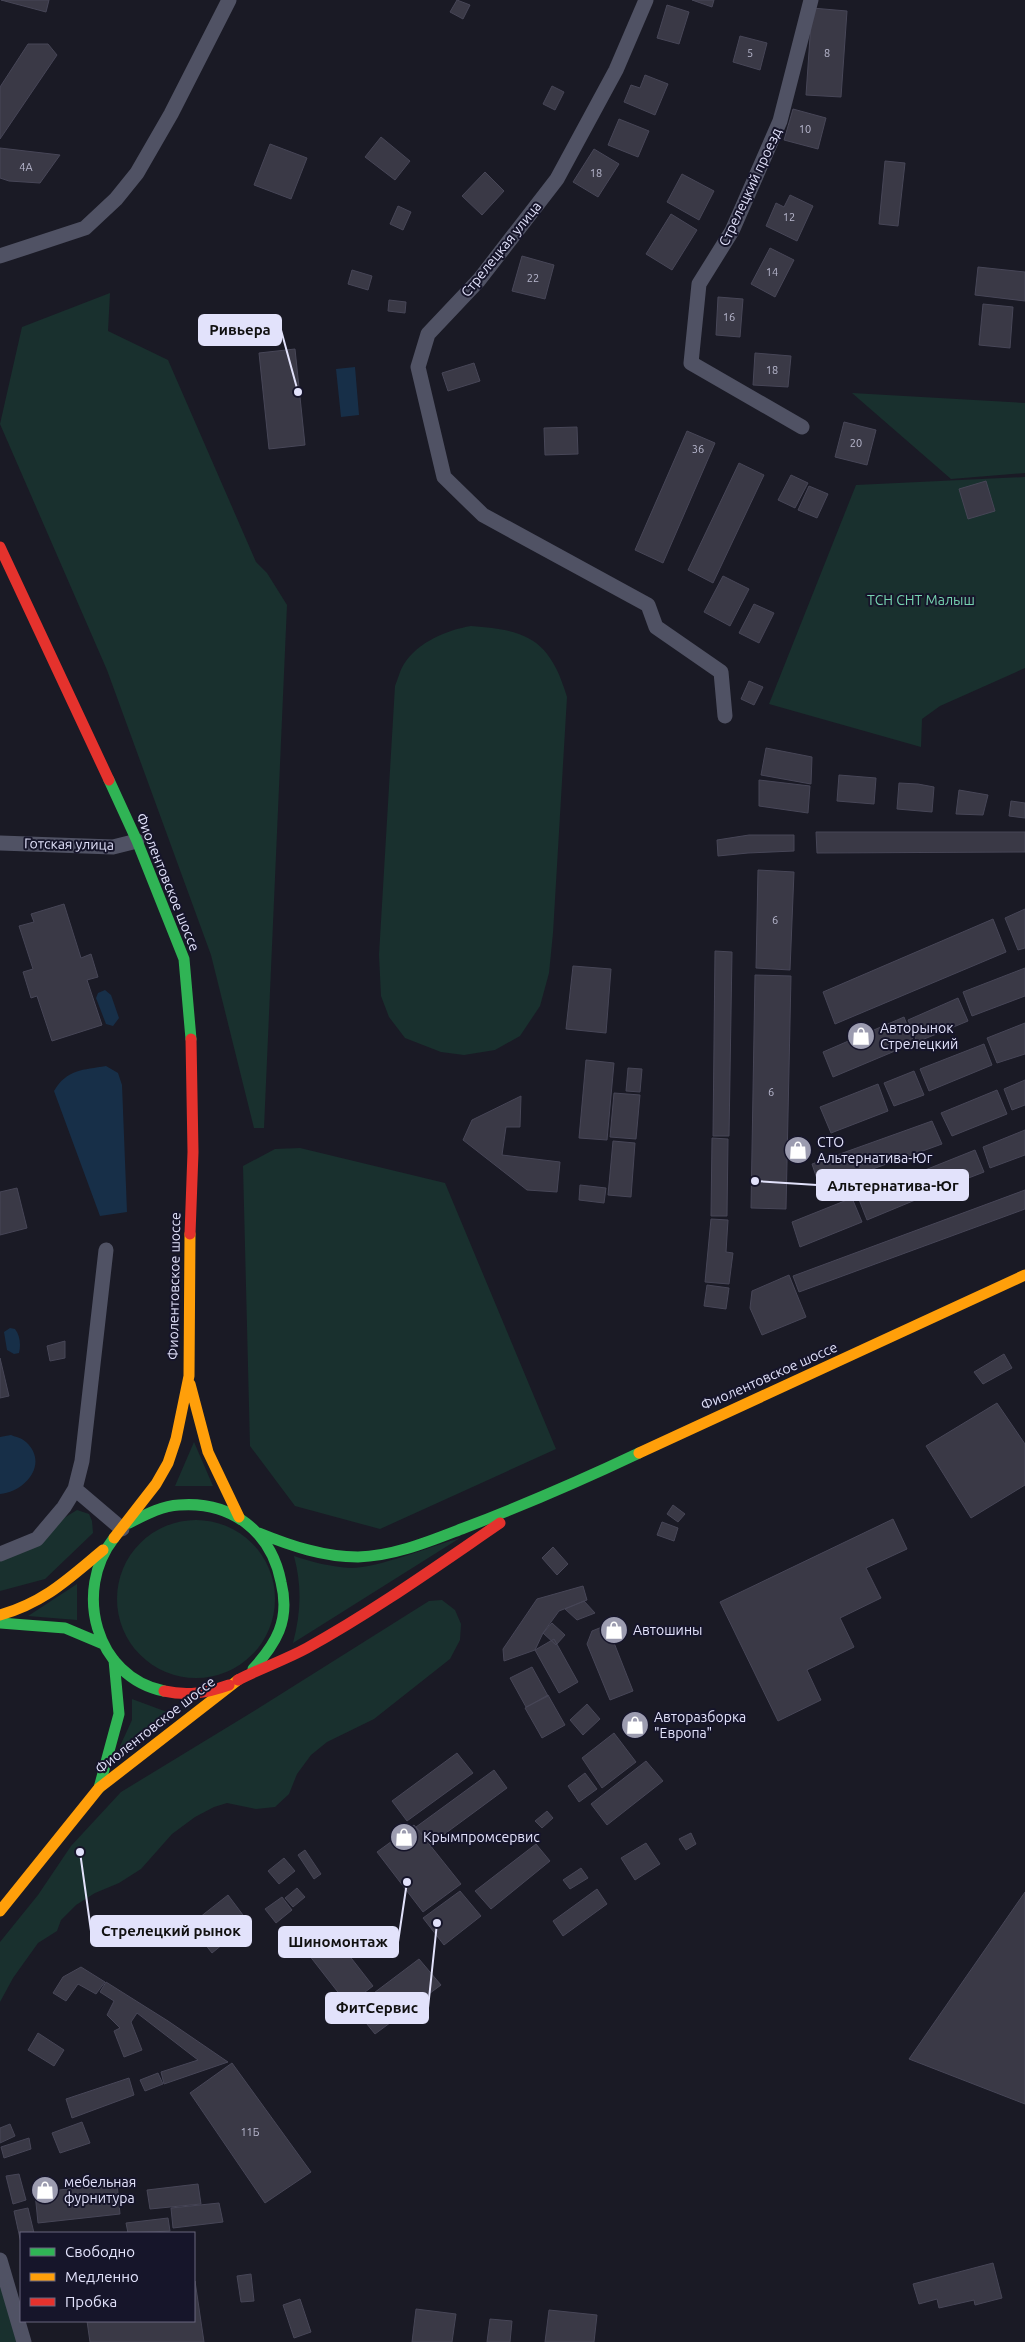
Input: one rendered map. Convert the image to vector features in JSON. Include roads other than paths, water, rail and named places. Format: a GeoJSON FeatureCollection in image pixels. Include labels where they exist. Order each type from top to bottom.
{"type":"FeatureCollection","features":[{"type":"Feature","properties":{"kind":"main road","name":"Фиолентовское шоссе"},"geometry":{"type":"LineString","coordinates":[[0,547],[137,841],[184,960],[192,1060],[193,1152],[188,1280],[188,1376],[176,1439],[168,1463],[156,1484],[106,1548],[96,1571],[92,1596],[94,1620],[104,1644],[114,1660],[133,1677],[155,1689],[180,1694],[205,1693],[229,1685]]}},
{"type":"Feature","properties":{"kind":"main road","name":"Фиолентовское шоссе"},"geometry":{"type":"LineString","coordinates":[[259,1534],[304,1550],[342,1556],[371,1556],[401,1551],[526,1505],[1025,1275]]}},
{"type":"Feature","properties":{"kind":"main road","name":"Фиолентовское шоссе"},"geometry":{"type":"LineString","coordinates":[[188,1376],[208,1452],[240,1517]]}},
{"type":"Feature","properties":{"kind":"main road","name":"Фиолентовское шоссе"},"geometry":{"type":"LineString","coordinates":[[122,1529],[142,1514],[174,1504],[191,1502],[216,1507],[240,1517],[259,1534],[274,1555],[282,1579],[284,1605],[279,1630],[267,1653],[250,1672]]}},
{"type":"Feature","properties":{"kind":"main road","name":"Фиолентовское шоссе"},"geometry":{"type":"LineString","coordinates":[[0,1911],[99,1788],[229,1685],[250,1672],[303,1650],[380,1603],[526,1505]]}},
{"type":"Feature","properties":{"kind":"main road"},"geometry":{"type":"LineString","coordinates":[[0,1615],[24,1608],[50,1594],[106,1548]]}},
{"type":"Feature","properties":{"kind":"main road"},"geometry":{"type":"LineString","coordinates":[[0,1623],[65,1628],[104,1644]]}},
{"type":"Feature","properties":{"kind":"main road","name":"Фиолентовское шоссе"},"geometry":{"type":"LineString","coordinates":[[99,1788],[119,1714],[114,1660]]}},
{"type":"Feature","properties":{"kind":"street"},"geometry":{"type":"LineString","coordinates":[[0,256],[85,228],[116,198],[137,173],[156,140],[229,0]]}},
{"type":"Feature","properties":{"kind":"street","name":"Стрелецкая улица"},"geometry":{"type":"LineString","coordinates":[[646,0],[616,70],[557,179],[480,280],[428,334],[418,367],[444,477],[483,515],[648,605],[656,627],[722,672],[725,716]]}},
{"type":"Feature","properties":{"kind":"street","name":"Стрелецкий проезд"},"geometry":{"type":"LineString","coordinates":[[802,427],[691,363],[699,284],[732,231],[780,121],[811,0]]}},
{"type":"Feature","properties":{"kind":"street","name":"Готская улица"},"geometry":{"type":"LineString","coordinates":[[0,843],[113,847],[137,841]]}},
{"type":"Feature","properties":{"kind":"street"},"geometry":{"type":"LineString","coordinates":[[0,1554],[37,1539],[64,1507],[75,1489],[82,1461],[106,1250]]}},
{"type":"Feature","properties":{"kind":"street"},"geometry":{"type":"LineString","coordinates":[[75,1489],[122,1529]]}},
{"type":"Feature","properties":{"kind":"street"},"geometry":{"type":"LineString","coordinates":[[0,2260],[24,2342]]}},
{"type":"Feature","properties":{"kind":"water"},"geometry":{"type":"Polygon","coordinates":[[[355,367],[359,415],[341,417],[336,369],[355,367]]]}},
{"type":"Feature","properties":{"kind":"water"},"geometry":{"type":"Polygon","coordinates":[[[105,990],[111,995],[119,1018],[113,1026],[106,1024],[96,998],[98,993],[105,990]]]}},
{"type":"Feature","properties":{"kind":"water"},"geometry":{"type":"Polygon","coordinates":[[[106,1066],[118,1073],[122,1085],[127,1212],[100,1216],[54,1091],[64,1078],[70,1074],[106,1066]]]}},
{"type":"Feature","properties":{"kind":"water"},"geometry":{"type":"Polygon","coordinates":[[[10,1328],[15,1329],[18,1334],[20,1343],[19,1353],[14,1354],[7,1350],[4,1332],[10,1328]]]}},
{"type":"Feature","properties":{"kind":"water"},"geometry":{"type":"Polygon","coordinates":[[[11,1435],[24,1441],[33,1450],[35,1467],[26,1482],[10,1492],[0,1494],[0,1437],[11,1435]]]}},
{"type":"Feature","properties":{"kind":"place","name":"Ривьера"},"geometry":{"type":"Point","coordinates":[298,392]}},
{"type":"Feature","properties":{"kind":"place","name":"Авторынок Стрелецкий"},"geometry":{"type":"Point","coordinates":[861,1036]}},
{"type":"Feature","properties":{"kind":"place","name":"СТО Альтернатива-Юг"},"geometry":{"type":"Point","coordinates":[798,1150]}},
{"type":"Feature","properties":{"kind":"place","name":"Альтернатива-Юг"},"geometry":{"type":"Point","coordinates":[755,1181]}},
{"type":"Feature","properties":{"kind":"place","name":"Автошины"},"geometry":{"type":"Point","coordinates":[614,1630]}},
{"type":"Feature","properties":{"kind":"place","name":"Авторазборка \"Европа\""},"geometry":{"type":"Point","coordinates":[635,1725]}},
{"type":"Feature","properties":{"kind":"place","name":"Крымпромсервис"},"geometry":{"type":"Point","coordinates":[404,1837]}},
{"type":"Feature","properties":{"kind":"place","name":"Стрелецкий рынок"},"geometry":{"type":"Point","coordinates":[80,1852]}},
{"type":"Feature","properties":{"kind":"place","name":"Шиномонтаж"},"geometry":{"type":"Point","coordinates":[407,1882]}},
{"type":"Feature","properties":{"kind":"place","name":"ФитСервис"},"geometry":{"type":"Point","coordinates":[437,1923]}},
{"type":"Feature","properties":{"kind":"place","name":"мебельная фурнитура"},"geometry":{"type":"Point","coordinates":[45,2190]}},
{"type":"Feature","properties":{"kind":"park label","name":"ТСН СНТ Малыш"},"geometry":{"type":"Point","coordinates":[921,600]}}]}
